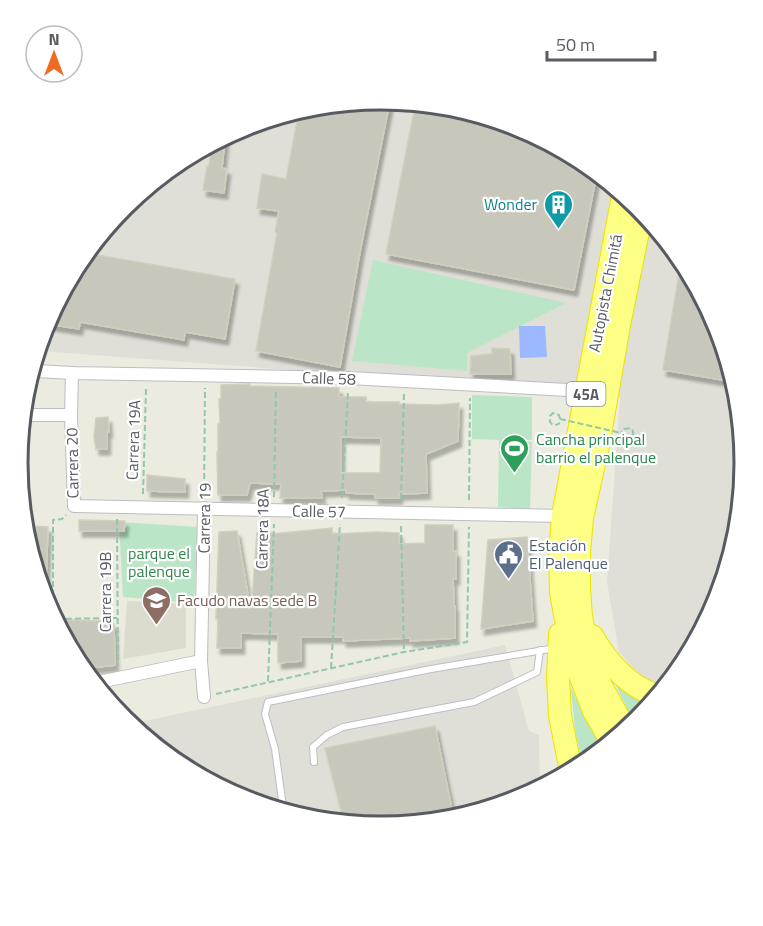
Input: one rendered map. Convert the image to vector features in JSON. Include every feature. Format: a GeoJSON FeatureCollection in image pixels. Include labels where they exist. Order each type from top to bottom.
{"type":"FeatureCollection","features":[{"type":"Feature","properties":{"kind":"highway","name":"Autopista Chimitá"},"geometry":{"type":"LineString","coordinates":[[621,205],[586,391],[590,429],[582,518],[579,588],[588,651],[601,687],[621,722]]}},
{"type":"Feature","properties":{"kind":"highway","name":"Autopista Chimitá"},"geometry":{"type":"LineString","coordinates":[[607,734],[594,711],[573,657],[561,593],[560,556],[563,516],[619,326],[642,225]]}},
{"type":"Feature","properties":{"kind":"highway"},"geometry":{"type":"LineString","coordinates":[[561,593],[550,649],[558,678],[560,716],[569,762]]}},
{"type":"Feature","properties":{"kind":"highway"},"geometry":{"type":"LineString","coordinates":[[582,617],[599,649],[614,668],[631,683],[650,692]]}},
{"type":"Feature","properties":{"kind":"street","name":"Calle 58"},"geometry":{"type":"LineString","coordinates":[[41,371],[72,374],[349,378],[586,391]]}},
{"type":"Feature","properties":{"kind":"street","name":"Carrera 20"},"geometry":{"type":"LineString","coordinates":[[72,374],[74,506]]}},
{"type":"Feature","properties":{"kind":"street"},"geometry":{"type":"LineString","coordinates":[[32,415],[71,415]]}},
{"type":"Feature","properties":{"kind":"street","name":"Calle 57"},"geometry":{"type":"LineString","coordinates":[[74,506],[563,516]]}},
{"type":"Feature","properties":{"kind":"street","name":"Carrera 19"},"geometry":{"type":"LineString","coordinates":[[204,508],[201,661],[204,697]]}},
{"type":"Feature","properties":{"kind":"street"},"geometry":{"type":"LineString","coordinates":[[104,681],[201,661]]}},
{"type":"Feature","properties":{"kind":"lane"},"geometry":{"type":"LineString","coordinates":[[314,762],[313,747],[327,735],[343,727],[474,702],[537,672],[550,649]]}},
{"type":"Feature","properties":{"kind":"lane"},"geometry":{"type":"LineString","coordinates":[[282,802],[275,749],[265,714],[268,702],[431,669],[550,649]]}},
{"type":"Feature","properties":{"kind":"path","name":"Carrera 19A"},"geometry":{"type":"LineString","coordinates":[[143,507],[146,374]]}},
{"type":"Feature","properties":{"kind":"path","name":"Carrera 19"},"geometry":{"type":"LineString","coordinates":[[204,508],[205,375]]}},
{"type":"Feature","properties":{"kind":"path","name":"Carrera 18A"},"geometry":{"type":"LineString","coordinates":[[268,681],[274,531],[276,377]]}},
{"type":"Feature","properties":{"kind":"path"},"geometry":{"type":"LineString","coordinates":[[204,697],[404,652],[467,642],[470,385]]}},
{"type":"Feature","properties":{"kind":"path"},"geometry":{"type":"LineString","coordinates":[[590,429],[557,414],[553,413],[550,416],[550,422],[555,425],[560,423],[590,429],[629,441],[633,433],[633,429],[628,428],[590,429]]}},
{"type":"Feature","properties":{"kind":"path","name":"Carrera 20"},"geometry":{"type":"LineString","coordinates":[[53,592],[53,520],[62,519],[74,506]]}},
{"type":"Feature","properties":{"kind":"path","name":"Carrera 19B"},"geometry":{"type":"LineString","coordinates":[[117,507],[118,678]]}},
{"type":"Feature","properties":{"kind":"path"},"geometry":{"type":"LineString","coordinates":[[65,619],[117,618]]}},
{"type":"Feature","properties":{"kind":"shaded area"},"geometry":{"type":"Polygon","coordinates":[[[405,111],[473,122],[517,137],[558,157],[578,169],[614,198],[631,213],[662,248],[687,286],[708,328],[728,394],[734,440],[734,486],[728,532],[708,598],[687,640],[654,687],[649,686],[619,652],[607,582],[620,397],[568,391],[47,351],[55,328],[76,286],[116,230],[132,213],[185,169],[246,137],[290,122],[335,113],[405,111]]]}},
{"type":"Feature","properties":{"kind":"shaded area","name":"Facudo navas sede B"},"geometry":{"type":"Polygon","coordinates":[[[127,601],[186,604],[186,648],[123,659],[127,601]]]}},
{"type":"Feature","properties":{"kind":"shaded area"},"geometry":{"type":"Polygon","coordinates":[[[505,645],[529,731],[539,735],[540,779],[473,804],[428,813],[382,816],[335,813],[290,804],[225,780],[185,757],[142,722],[505,645]]]}},
{"type":"Feature","properties":{"kind":"green space"},"geometry":{"type":"Polygon","coordinates":[[[373,260],[566,303],[467,353],[467,371],[352,361],[373,260]]]}},
{"type":"Feature","properties":{"kind":"green space"},"geometry":{"type":"Polygon","coordinates":[[[472,395],[532,397],[532,440],[506,440],[532,442],[530,509],[498,507],[499,440],[472,439],[472,395]]]}},
{"type":"Feature","properties":{"kind":"green space","name":"parque el palenque"},"geometry":{"type":"Polygon","coordinates":[[[119,522],[198,527],[194,603],[123,597],[119,522]]]}},
{"type":"Feature","properties":{"kind":"green space"},"geometry":{"type":"Polygon","coordinates":[[[611,675],[645,698],[630,714],[611,675]]]}},
{"type":"Feature","properties":{"kind":"green space"},"geometry":{"type":"Polygon","coordinates":[[[571,688],[598,742],[580,755],[575,730],[571,688]]]}},
{"type":"Feature","properties":{"kind":"water"},"geometry":{"type":"Polygon","coordinates":[[[519,326],[545,326],[547,357],[520,358],[519,326]]]}},
{"type":"Feature","properties":{"kind":"building"},"geometry":{"type":"Polygon","coordinates":[[[388,110],[340,367],[256,351],[279,211],[257,208],[262,174],[286,179],[297,120],[335,113],[388,110]]]}},
{"type":"Feature","properties":{"kind":"building"},"geometry":{"type":"Polygon","coordinates":[[[414,112],[473,122],[517,137],[558,157],[595,182],[574,290],[386,254],[414,112]]]}},
{"type":"Feature","properties":{"kind":"building"},"geometry":{"type":"Polygon","coordinates":[[[224,146],[222,168],[227,169],[224,193],[203,190],[207,166],[209,166],[210,154],[224,146]]]}},
{"type":"Feature","properties":{"kind":"building"},"geometry":{"type":"Polygon","coordinates":[[[96,255],[235,279],[225,339],[185,332],[184,340],[80,322],[79,329],[56,326],[76,286],[96,255]]]}},
{"type":"Feature","properties":{"kind":"building"},"geometry":{"type":"Polygon","coordinates":[[[679,273],[708,328],[724,380],[663,370],[679,273]]]}},
{"type":"Feature","properties":{"kind":"building"},"geometry":{"type":"Polygon","coordinates":[[[492,348],[510,349],[511,374],[470,374],[471,356],[492,354],[492,348]]]}},
{"type":"Feature","properties":{"kind":"building"},"geometry":{"type":"Polygon","coordinates":[[[221,385],[339,388],[339,397],[366,397],[366,402],[439,405],[459,403],[458,441],[426,454],[427,493],[399,494],[399,498],[375,498],[375,494],[346,493],[346,490],[321,491],[322,498],[280,498],[281,484],[250,483],[247,495],[218,495],[217,452],[221,385]],[[341,437],[341,473],[380,473],[381,438],[341,437]]]}},
{"type":"Feature","properties":{"kind":"building"},"geometry":{"type":"Polygon","coordinates":[[[108,417],[107,449],[96,449],[94,437],[96,418],[108,417]]]}},
{"type":"Feature","properties":{"kind":"building"},"geometry":{"type":"Polygon","coordinates":[[[147,475],[185,479],[185,492],[147,491],[147,475]]]}},
{"type":"Feature","properties":{"kind":"building"},"geometry":{"type":"Polygon","coordinates":[[[79,520],[125,521],[124,531],[79,531],[79,520]]]}},
{"type":"Feature","properties":{"kind":"building"},"geometry":{"type":"Polygon","coordinates":[[[425,525],[453,525],[453,551],[456,551],[456,579],[453,578],[455,638],[343,641],[343,637],[301,637],[301,661],[278,663],[278,634],[241,633],[241,648],[217,648],[219,532],[237,531],[249,601],[252,601],[257,533],[271,532],[271,534],[332,528],[332,534],[399,533],[399,544],[425,543],[425,525]]]}},
{"type":"Feature","properties":{"kind":"building"},"geometry":{"type":"Polygon","coordinates":[[[34,526],[48,527],[46,573],[34,526]]]}},
{"type":"Feature","properties":{"kind":"building","name":"Estación El Palenque"},"geometry":{"type":"Polygon","coordinates":[[[527,537],[533,621],[481,629],[488,540],[527,537]]]}},
{"type":"Feature","properties":{"kind":"building"},"geometry":{"type":"Polygon","coordinates":[[[105,619],[114,624],[115,665],[94,667],[66,620],[105,619]]]}},
{"type":"Feature","properties":{"kind":"building"},"geometry":{"type":"Polygon","coordinates":[[[435,726],[452,809],[405,815],[342,814],[325,748],[435,726]]]}},
{"type":"Feature","properties":{"kind":"place","name":"Wonder"},"geometry":{"type":"Point","coordinates":[558,230]}},
{"type":"Feature","properties":{"kind":"place","name":"Cancha principal barrio el palenque"},"geometry":{"type":"Point","coordinates":[515,474]}},
{"type":"Feature","properties":{"kind":"place","name":"Estación El Palenque"},"geometry":{"type":"Point","coordinates":[508,580]}},
{"type":"Feature","properties":{"kind":"place","name":"Facudo navas sede B"},"geometry":{"type":"Point","coordinates":[156,626]}}]}
